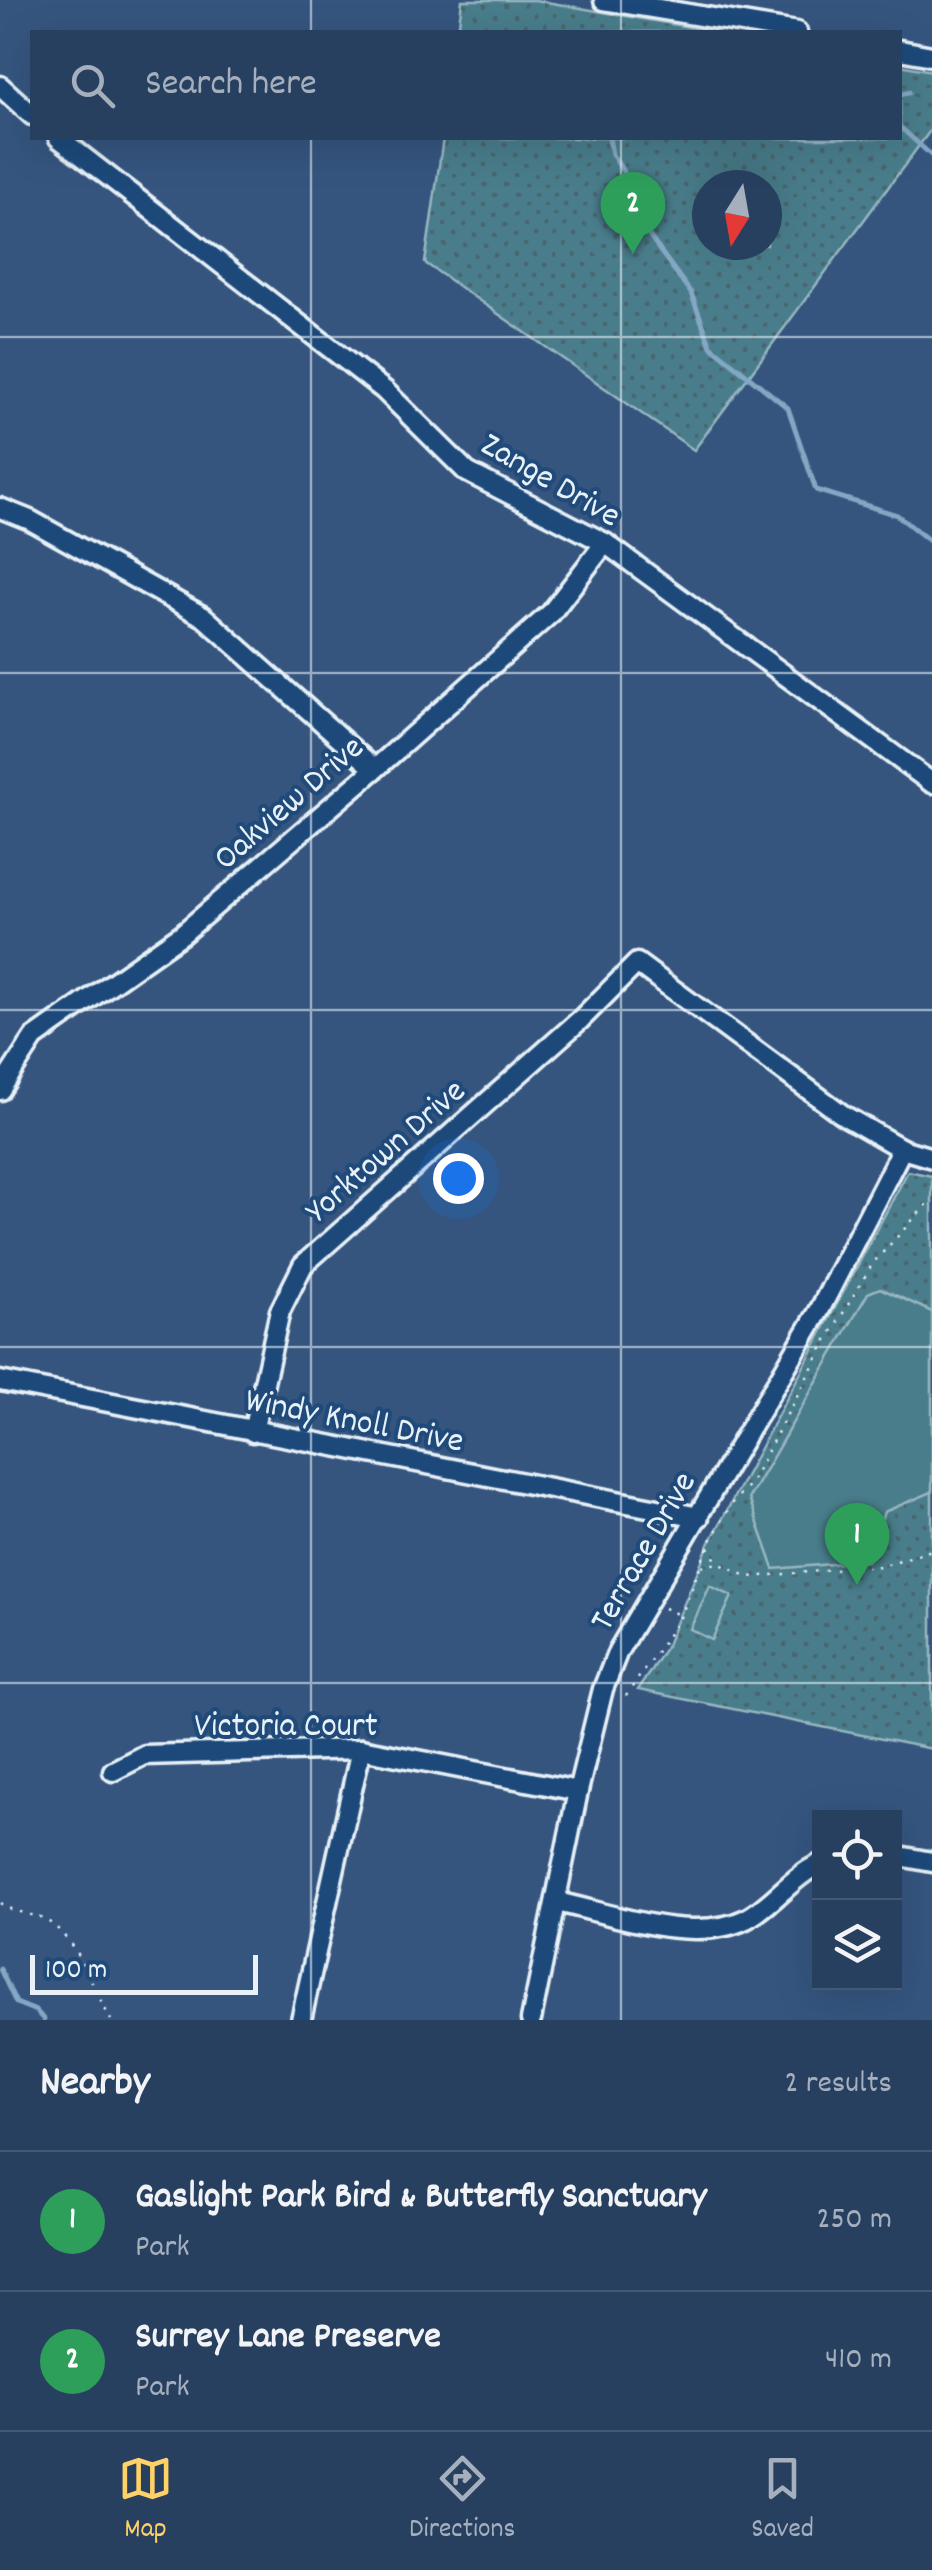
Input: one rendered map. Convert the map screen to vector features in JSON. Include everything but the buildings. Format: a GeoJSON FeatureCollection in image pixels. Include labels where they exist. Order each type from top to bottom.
{"type":"FeatureCollection","features":[{"type":"Feature","properties":{"kind":"street"},"geometry":{"type":"LineString","coordinates":[[604,0],[786,30]]}},
{"type":"Feature","properties":{"kind":"street"},"geometry":{"type":"LineString","coordinates":[[902,50],[932,56]]}},
{"type":"Feature","properties":{"kind":"street"},"geometry":{"type":"LineString","coordinates":[[0,86],[30,113]]}},
{"type":"Feature","properties":{"kind":"street","name":"Zange Drive"},"geometry":{"type":"LineString","coordinates":[[62,140],[384,390],[467,472],[605,543],[932,783]]}},
{"type":"Feature","properties":{"kind":"street"},"geometry":{"type":"LineString","coordinates":[[0,508],[30,520],[204,617],[375,769]]}},
{"type":"Feature","properties":{"kind":"street","name":"Oakview Drive"},"geometry":{"type":"LineString","coordinates":[[0,1090],[34,1038],[182,934],[375,769],[550,613],[605,543]]}},
{"type":"Feature","properties":{"kind":"street","name":"Yorktown Drive"},"geometry":{"type":"LineString","coordinates":[[253,1432],[280,1311],[304,1265],[580,1020],[637,963],[843,1116],[902,1149]]}},
{"type":"Feature","properties":{"kind":"street"},"geometry":{"type":"LineString","coordinates":[[902,1149],[932,1158]]}},
{"type":"Feature","properties":{"kind":"street","name":"Terrace Drive"},"geometry":{"type":"LineString","coordinates":[[531,2020],[578,1791],[603,1689],[618,1651],[819,1311],[902,1149]]}},
{"type":"Feature","properties":{"kind":"street","name":"Windy Knoll Drive"},"geometry":{"type":"LineString","coordinates":[[0,1381],[698,1516]]}},
{"type":"Feature","properties":{"kind":"street"},"geometry":{"type":"LineString","coordinates":[[301,2020],[361,1749]]}},
{"type":"Feature","properties":{"kind":"street","name":"Victoria Court"},"geometry":{"type":"LineString","coordinates":[[113,1771],[144,1756],[361,1749],[578,1791]]}},
{"type":"Feature","properties":{"kind":"street"},"geometry":{"type":"LineString","coordinates":[[902,1856],[932,1862]]}},
{"type":"Feature","properties":{"kind":"street"},"geometry":{"type":"LineString","coordinates":[[557,1902],[660,1925],[709,1930],[731,1925],[759,1911],[812,1870]]}},
{"type":"Feature","properties":{"kind":"path"},"geometry":{"type":"LineString","coordinates":[[626,1696],[680,1616],[708,1546],[730,1506],[751,1482],[824,1344],[873,1263],[932,1199]]}},
{"type":"Feature","properties":{"kind":"path"},"geometry":{"type":"LineString","coordinates":[[708,1546],[718,1563],[749,1577],[881,1566],[932,1550]]}},
{"type":"Feature","properties":{"kind":"path"},"geometry":{"type":"LineString","coordinates":[[701,1567],[718,1563]]}},
{"type":"Feature","properties":{"kind":"path"},"geometry":{"type":"LineString","coordinates":[[648,1600],[680,1616]]}},
{"type":"Feature","properties":{"kind":"path"},"geometry":{"type":"LineString","coordinates":[[0,1903],[11,1911],[48,1921],[65,1937],[111,2020]]}},
{"type":"Feature","properties":{"kind":"green space"},"geometry":{"type":"Polygon","coordinates":[[[462,0],[535,0],[706,30],[458,30],[462,0]]]}},
{"type":"Feature","properties":{"kind":"green space"},"geometry":{"type":"Polygon","coordinates":[[[902,65],[932,71],[932,128],[694,450],[425,263],[443,140],[902,140],[902,65]]]}},
{"type":"Feature","properties":{"kind":"green space"},"geometry":{"type":"Polygon","coordinates":[[[908,1171],[932,1176],[932,1749],[638,1690],[667,1645],[708,1546],[908,1171]]]}},
{"type":"Feature","properties":{"kind":"green space"},"geometry":{"type":"Polygon","coordinates":[[[880,1288],[932,1312],[932,1492],[884,1512],[867,1561],[774,1569],[749,1498],[868,1293],[880,1288]]]}},
{"type":"Feature","properties":{"kind":"green space"},"geometry":{"type":"Polygon","coordinates":[[[710,1586],[732,1596],[712,1640],[690,1629],[710,1586]]]}},
{"type":"Feature","properties":{"kind":"waterway"},"geometry":{"type":"LineString","coordinates":[[902,94],[909,92]]}},
{"type":"Feature","properties":{"kind":"waterway"},"geometry":{"type":"LineString","coordinates":[[902,129],[932,156]]}},
{"type":"Feature","properties":{"kind":"waterway"},"geometry":{"type":"LineString","coordinates":[[609,140],[612,154],[636,192],[641,225],[691,293],[711,346],[788,408],[816,490],[897,515],[932,543]]}},
{"type":"Feature","properties":{"kind":"waterway"},"geometry":{"type":"LineString","coordinates":[[0,1969],[16,2003],[36,2011],[44,2020]]}},
{"type":"Feature","properties":{"kind":"place","name":"Surrey Lane Preserve"},"geometry":{"type":"Point","coordinates":[633,254]}},
{"type":"Feature","properties":{"kind":"place","name":"Gaslight Park Bird & Butterfly Sanctuary"},"geometry":{"type":"Point","coordinates":[857,1585]}}]}
